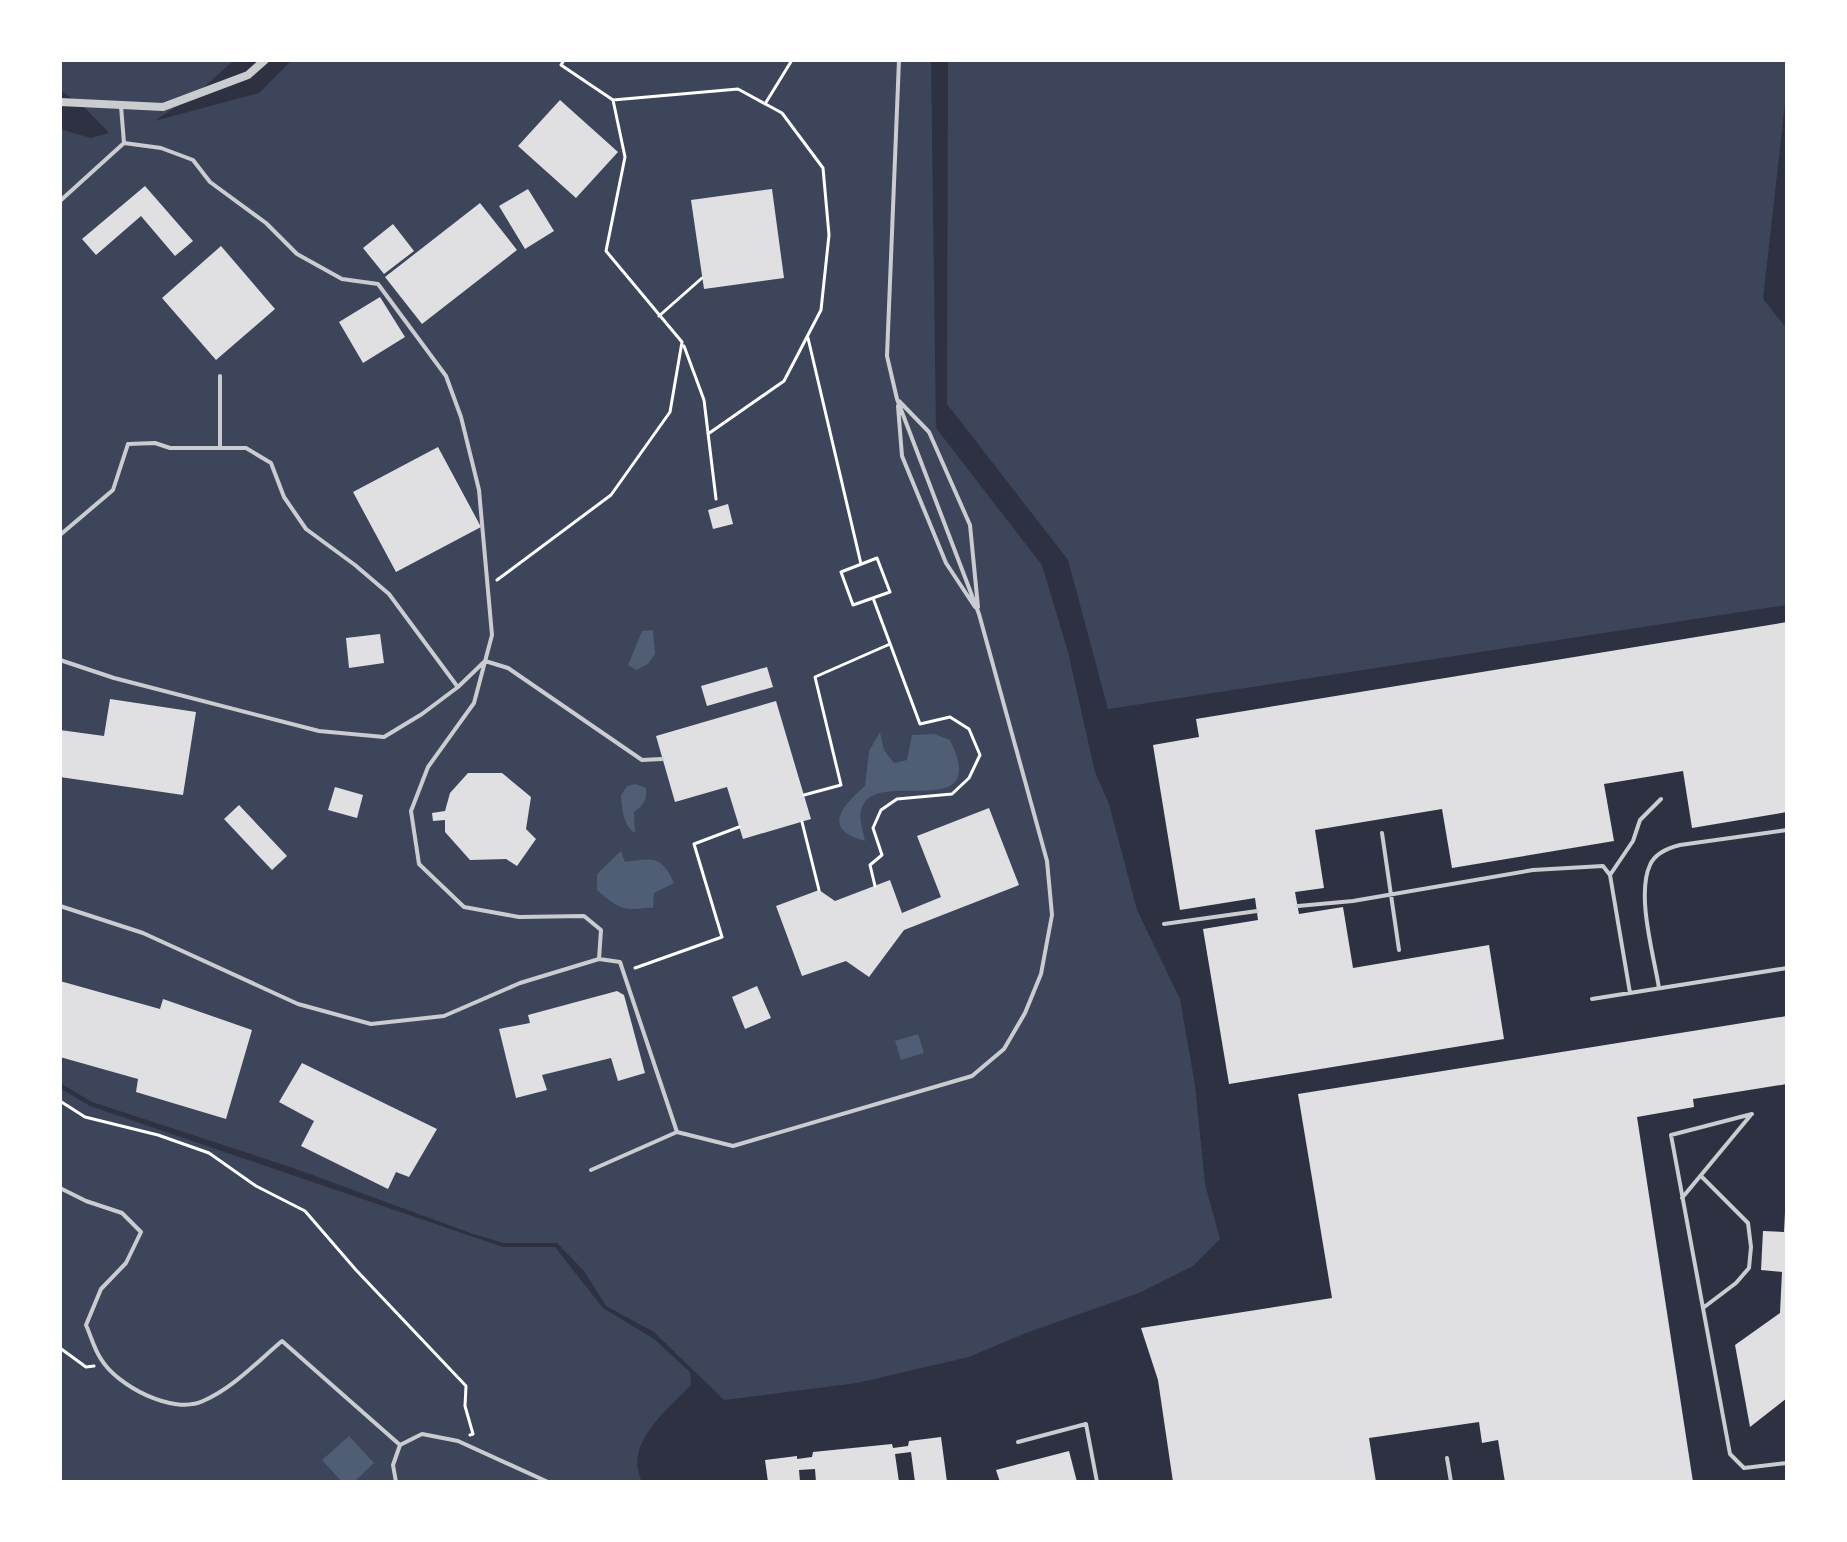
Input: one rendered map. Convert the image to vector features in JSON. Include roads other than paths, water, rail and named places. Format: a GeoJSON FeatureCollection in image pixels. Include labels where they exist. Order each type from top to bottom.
{"type":"FeatureCollection","features":[{"type":"Feature","properties":{"kind":"street"},"geometry":{"type":"LineString","coordinates":[[60,102],[163,107],[248,75],[265,60]]}},
{"type":"Feature","properties":{"kind":"lane"},"geometry":{"type":"LineString","coordinates":[[591,1170],[677,1132],[733,1146],[972,1076],[1004,1049],[1025,1013],[1041,974],[1052,915],[1047,861],[979,614],[897,399],[887,356],[899,60]]}},
{"type":"Feature","properties":{"kind":"lane"},"geometry":{"type":"LineString","coordinates":[[121,106],[124,143]]}},
{"type":"Feature","properties":{"kind":"lane"},"geometry":{"type":"LineString","coordinates":[[60,201],[124,143],[161,148],[193,160],[210,182],[266,223],[297,254],[342,279],[378,284],[446,376],[461,417],[479,490],[492,635],[474,703],[428,767],[411,811],[419,864],[464,907],[519,917],[584,916],[601,930],[599,959]]}},
{"type":"Feature","properties":{"kind":"lane"},"geometry":{"type":"LineString","coordinates":[[220,376],[220,447]]}},
{"type":"Feature","properties":{"kind":"lane"},"geometry":{"type":"LineString","coordinates":[[897,399],[902,456],[946,563],[979,614]]}},
{"type":"Feature","properties":{"kind":"lane"},"geometry":{"type":"LineString","coordinates":[[897,399],[929,432],[970,525],[979,614]]}},
{"type":"Feature","properties":{"kind":"lane"},"geometry":{"type":"LineString","coordinates":[[60,535],[113,490],[128,444],[155,443],[170,448],[246,448],[271,463],[284,497],[306,529],[389,594],[458,687]]}},
{"type":"Feature","properties":{"kind":"lane"},"geometry":{"type":"LineString","coordinates":[[60,660],[114,678],[319,731],[384,737],[458,687],[485,661]]}},
{"type":"Feature","properties":{"kind":"lane"},"geometry":{"type":"LineString","coordinates":[[485,661],[508,668],[642,760],[662,759]]}},
{"type":"Feature","properties":{"kind":"lane"},"geometry":{"type":"LineString","coordinates":[[1610,875],[1633,841],[1640,820],[1661,799]]}},
{"type":"Feature","properties":{"kind":"lane"},"geometry":{"type":"LineString","coordinates":[[1659,988],[1645,882],[1654,857],[1667,848],[1680,845],[1787,830]]}},
{"type":"Feature","properties":{"kind":"lane"},"geometry":{"type":"LineString","coordinates":[[1382,833],[1399,950]]}},
{"type":"Feature","properties":{"kind":"lane"},"geometry":{"type":"LineString","coordinates":[[1298,906],[1353,901],[1533,870],[1603,866],[1610,875],[1630,993]]}},
{"type":"Feature","properties":{"kind":"lane"},"geometry":{"type":"LineString","coordinates":[[60,906],[143,933],[298,1004],[371,1024],[444,1016],[520,983],[599,959],[620,962],[677,1132]]}},
{"type":"Feature","properties":{"kind":"lane"},"geometry":{"type":"LineString","coordinates":[[1164,924],[1257,911]]}},
{"type":"Feature","properties":{"kind":"lane"},"geometry":{"type":"LineString","coordinates":[[1592,999],[1787,968]]}},
{"type":"Feature","properties":{"kind":"lane"},"geometry":{"type":"LineString","coordinates":[[1682,1198],[1752,1114],[1671,1135],[1682,1198],[1730,1454],[1744,1468],[1787,1463]]}},
{"type":"Feature","properties":{"kind":"lane"},"geometry":{"type":"LineString","coordinates":[[1701,1176],[1748,1223],[1751,1247],[1749,1268],[1736,1283],[1703,1308]]}},
{"type":"Feature","properties":{"kind":"lane"},"geometry":{"type":"LineString","coordinates":[[60,1188],[122,1213],[141,1232],[126,1263],[101,1289],[86,1325],[105,1365],[140,1394],[171,1403],[200,1403],[230,1386],[282,1341],[400,1445]]}},
{"type":"Feature","properties":{"kind":"lane"},"geometry":{"type":"LineString","coordinates":[[1018,1442],[1086,1424],[1097,1482]]}},
{"type":"Feature","properties":{"kind":"lane"},"geometry":{"type":"LineString","coordinates":[[396,1482],[393,1465],[400,1445],[422,1434],[458,1441],[548,1482]]}},
{"type":"Feature","properties":{"kind":"lane"},"geometry":{"type":"LineString","coordinates":[[1447,1458],[1451,1482]]}}]}
